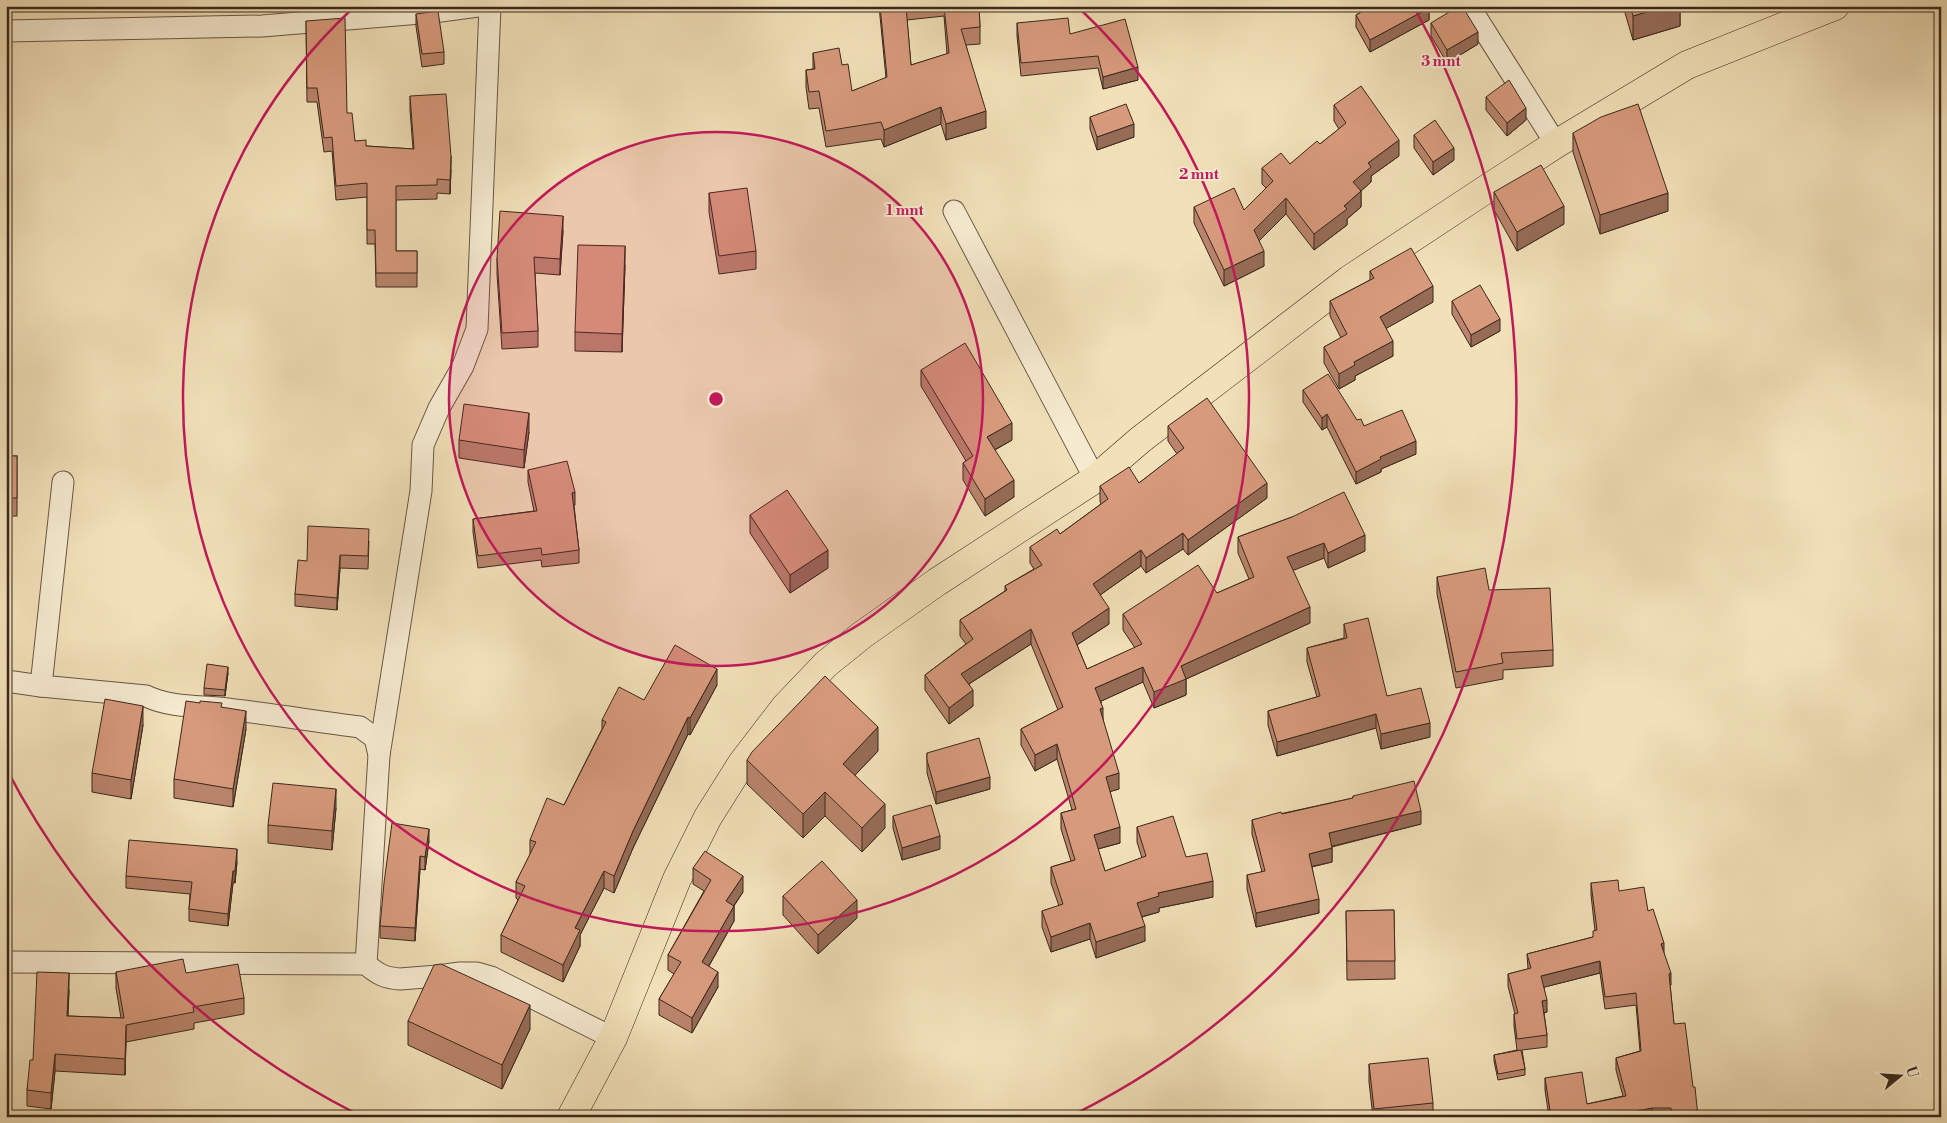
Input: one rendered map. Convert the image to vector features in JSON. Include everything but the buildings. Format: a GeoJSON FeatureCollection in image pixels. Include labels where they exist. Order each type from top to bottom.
{"type":"FeatureCollection","features":[{"type":"Feature","properties":{"kind":"highway"},"geometry":{"type":"LineString","coordinates":[[571,1117],[613,1038],[677,879],[708,817],[742,763],[785,707],[826,664],[862,634],[937,582],[1095,479],[1140,440],[1350,279],[1556,144],[1687,65],[1835,6]]}},
{"type":"Feature","properties":{"kind":"street"},"geometry":{"type":"LineString","coordinates":[[366,964],[379,755],[421,490],[424,445],[439,408],[462,366],[477,329],[490,6]]}},
{"type":"Feature","properties":{"kind":"street"},"geometry":{"type":"LineString","coordinates":[[1469,6],[1556,144]]}},
{"type":"Feature","properties":{"kind":"street"},"geometry":{"type":"LineString","coordinates":[[6,31],[262,26],[433,12],[470,7]]}},
{"type":"Feature","properties":{"kind":"street"},"geometry":{"type":"LineString","coordinates":[[954,211],[1095,479]]}},
{"type":"Feature","properties":{"kind":"street"},"geometry":{"type":"LineString","coordinates":[[41,686],[62,482]]}},
{"type":"Feature","properties":{"kind":"street"},"geometry":{"type":"LineString","coordinates":[[6,681],[146,696],[159,702],[184,707],[217,708],[360,727],[375,738],[379,755]]}},
{"type":"Feature","properties":{"kind":"street"},"geometry":{"type":"LineString","coordinates":[[6,962],[366,964],[373,971],[387,978],[400,979],[477,972],[491,977],[613,1038]]}}]}
